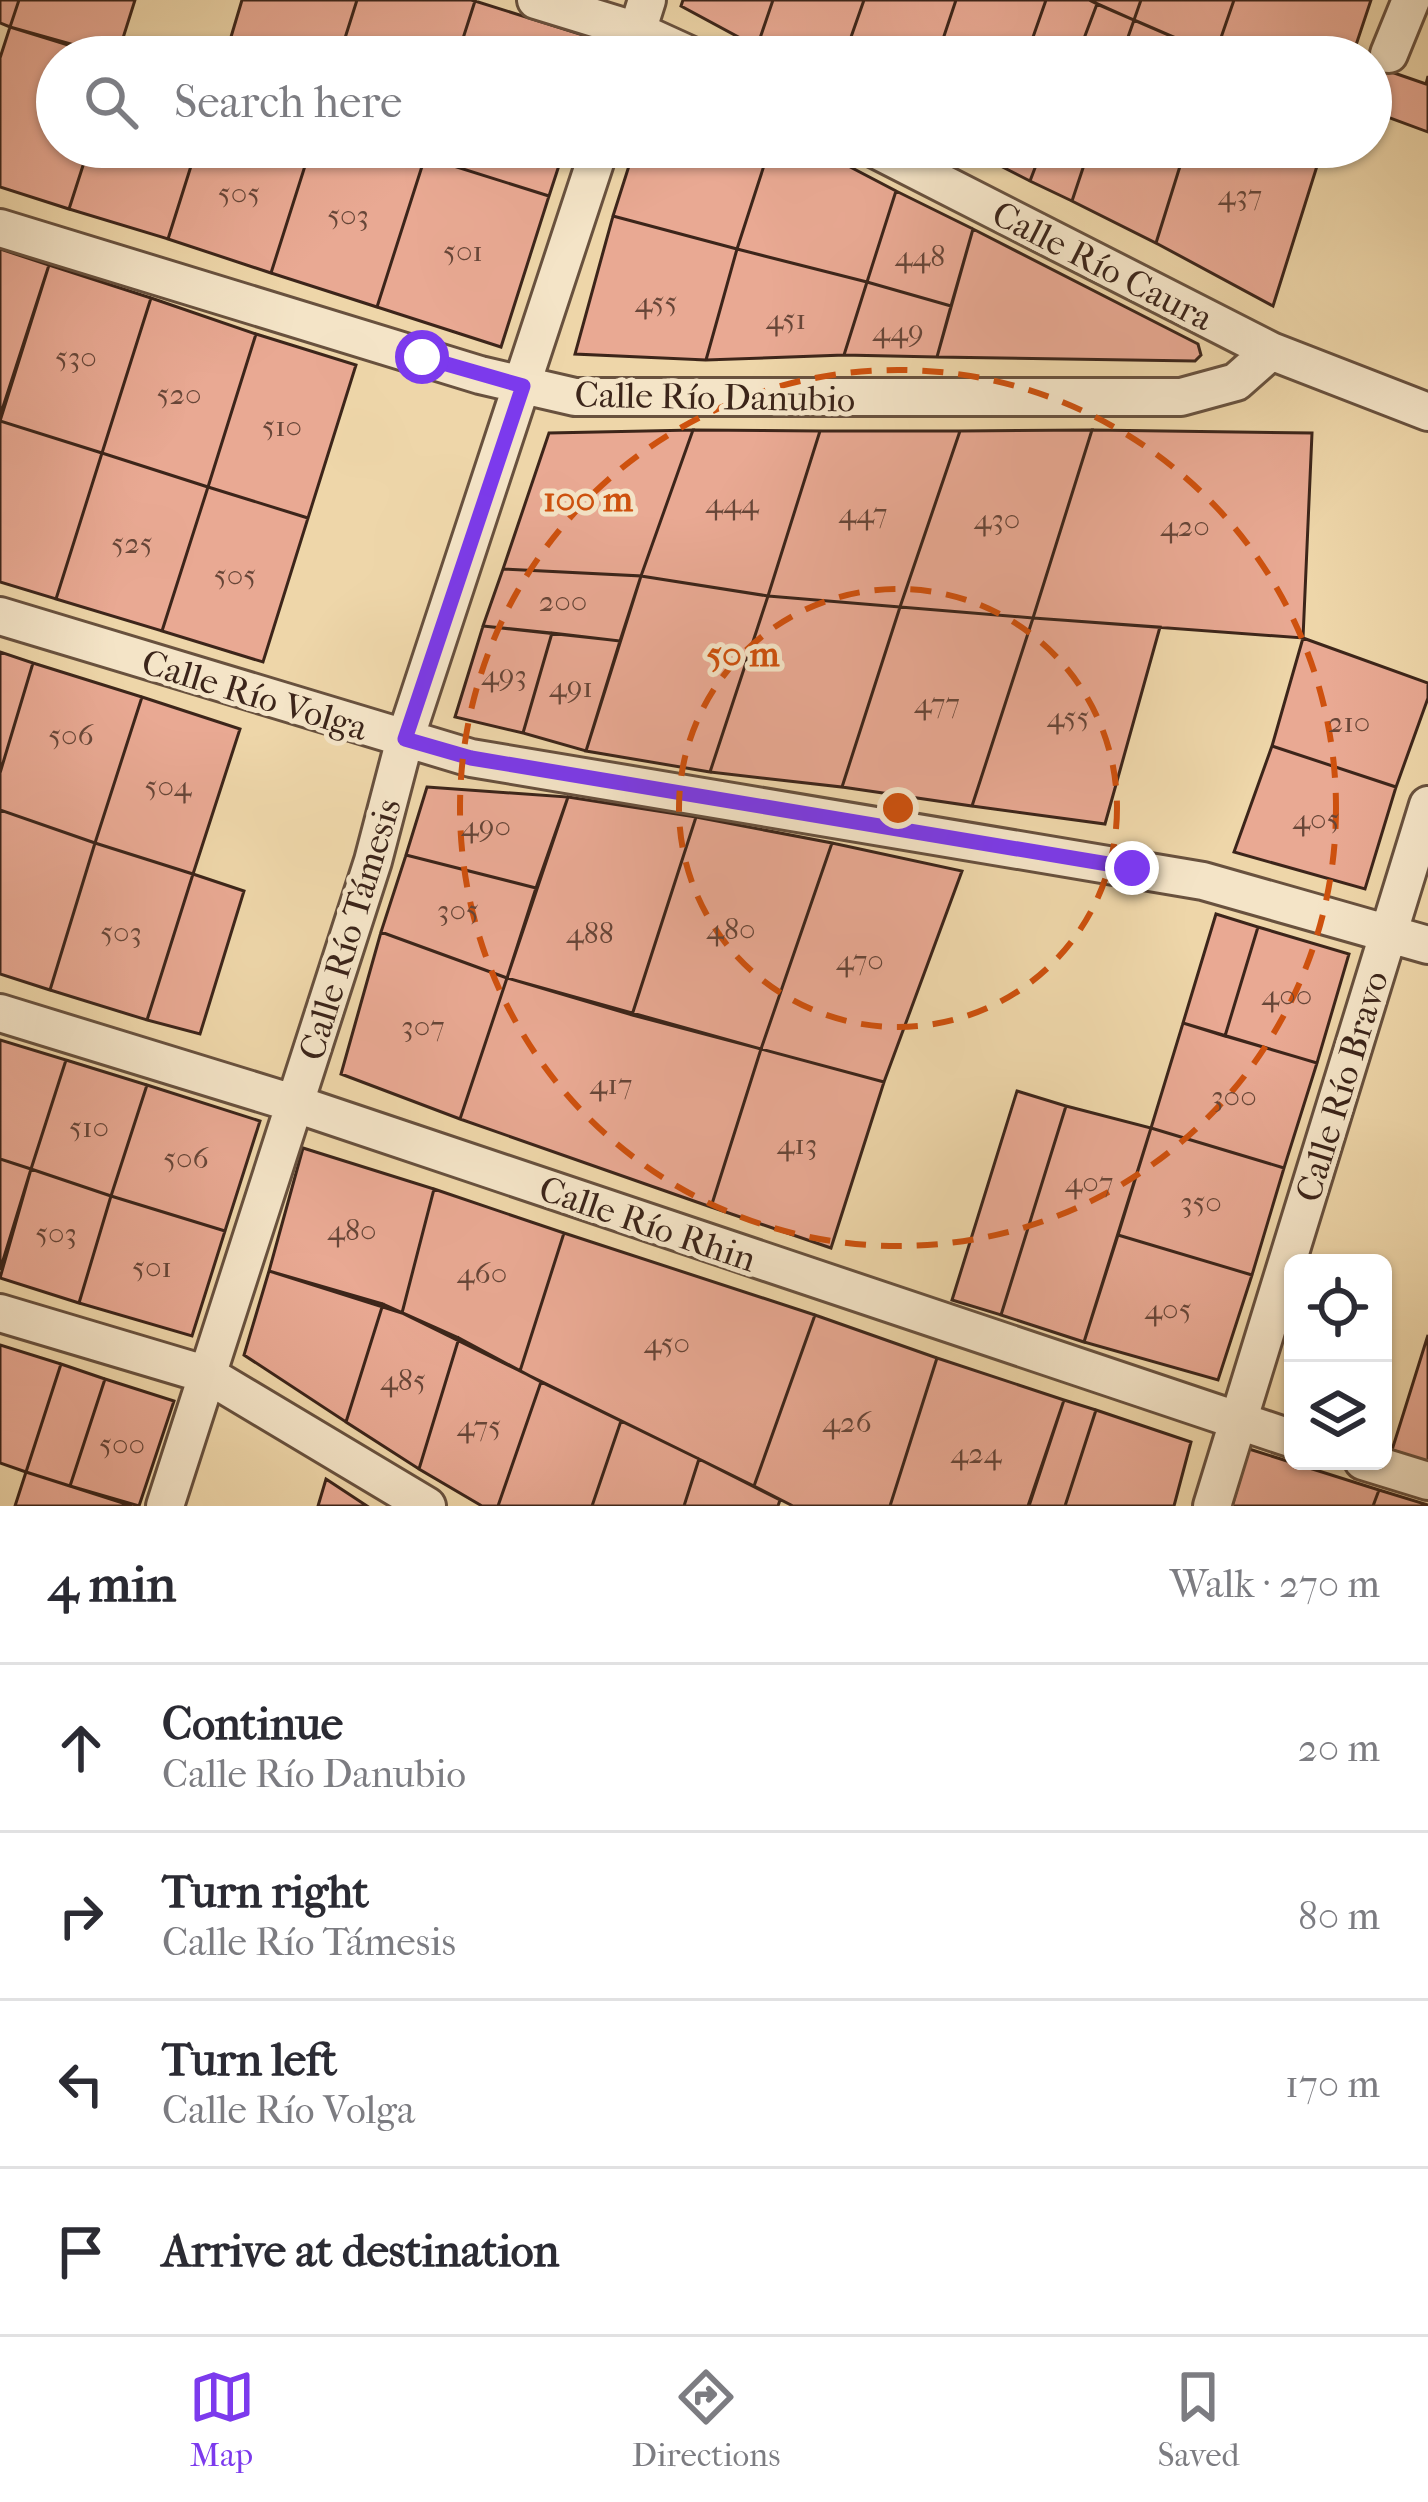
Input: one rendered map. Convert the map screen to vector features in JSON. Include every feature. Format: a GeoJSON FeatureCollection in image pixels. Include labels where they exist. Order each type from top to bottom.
{"type":"FeatureCollection","features":[{"type":"Feature","properties":{"kind":"street"},"geometry":{"type":"LineString","coordinates":[[536,0],[637,29]]}},
{"type":"Feature","properties":{"kind":"street"},"geometry":{"type":"LineString","coordinates":[[1392,47],[1411,0]]}},
{"type":"Feature","properties":{"kind":"street","name":"Calle Río Támesis"},"geometry":{"type":"LineString","coordinates":[[165,1506],[373,862],[405,739],[593,168]]}},
{"type":"Feature","properties":{"kind":"street","name":"Calle Río Caura"},"geometry":{"type":"LineString","coordinates":[[913,168],[1271,351]]}},
{"type":"Feature","properties":{"kind":"street","name":"Calle Río Danubio"},"geometry":{"type":"LineString","coordinates":[[0,228],[523,386],[575,397],[1181,397],[1236,382],[1271,351]]}},
{"type":"Feature","properties":{"kind":"street"},"geometry":{"type":"LineString","coordinates":[[1271,351],[1428,412]]}},
{"type":"Feature","properties":{"kind":"street","name":"Calle Río Volga"},"geometry":{"type":"LineString","coordinates":[[0,616],[471,758],[1203,881],[1428,945]]}},
{"type":"Feature","properties":{"kind":"street","name":"Calle Río Bravo"},"geometry":{"type":"LineString","coordinates":[[1212,1506],[1428,805]]}},
{"type":"Feature","properties":{"kind":"street","name":"Calle Río Rhin"},"geometry":{"type":"LineString","coordinates":[[0,1013],[296,1104],[1284,1436]]}},
{"type":"Feature","properties":{"kind":"street"},"geometry":{"type":"LineString","coordinates":[[0,1313],[208,1375],[427,1506]]}},
{"type":"Feature","properties":{"kind":"street"},"geometry":{"type":"LineString","coordinates":[[1392,1470],[1428,1481]]}},
{"type":"Feature","properties":{"kind":"building"},"geometry":{"type":"Polygon","coordinates":[[[0,0],[19,0],[10,27],[0,23],[0,0]]]}},
{"type":"Feature","properties":{"kind":"building"},"geometry":{"type":"Polygon","coordinates":[[[19,0],[135,0],[124,36],[42,36],[10,27],[19,0]]]}},
{"type":"Feature","properties":{"kind":"building"},"geometry":{"type":"Polygon","coordinates":[[[242,0],[357,0],[346,36],[231,36],[242,0]]]}},
{"type":"Feature","properties":{"kind":"building"},"geometry":{"type":"Polygon","coordinates":[[[357,0],[475,1],[464,36],[346,36],[357,0]]]}},
{"type":"Feature","properties":{"kind":"building"},"geometry":{"type":"Polygon","coordinates":[[[683,0],[773,0],[761,36],[737,36],[681,6],[683,0]]]}},
{"type":"Feature","properties":{"kind":"building"},"geometry":{"type":"Polygon","coordinates":[[[773,0],[864,0],[851,36],[761,36],[773,0]]]}},
{"type":"Feature","properties":{"kind":"building"},"geometry":{"type":"Polygon","coordinates":[[[864,0],[956,0],[944,36],[851,36],[864,0]]]}},
{"type":"Feature","properties":{"kind":"building"},"geometry":{"type":"Polygon","coordinates":[[[956,0],[1046,0],[1033,36],[944,36],[956,0]]]}},
{"type":"Feature","properties":{"kind":"building"},"geometry":{"type":"Polygon","coordinates":[[[1046,0],[1097,4],[1085,36],[1033,36],[1046,0]]]}},
{"type":"Feature","properties":{"kind":"building"},"geometry":{"type":"Polygon","coordinates":[[[1089,0],[1141,0],[1134,20],[1089,0]]]}},
{"type":"Feature","properties":{"kind":"building"},"geometry":{"type":"Polygon","coordinates":[[[1141,0],[1234,0],[1222,36],[1171,36],[1134,20],[1141,0]]]}},
{"type":"Feature","properties":{"kind":"building"},"geometry":{"type":"Polygon","coordinates":[[[1234,0],[1371,0],[1359,36],[1222,36],[1234,0]]]}},
{"type":"Feature","properties":{"kind":"building"},"geometry":{"type":"Polygon","coordinates":[[[475,1],[586,36],[464,36],[475,1]]]}},
{"type":"Feature","properties":{"kind":"building"},"geometry":{"type":"Polygon","coordinates":[[[1097,4],[1134,20],[1128,36],[1085,36],[1097,4]]]}},
{"type":"Feature","properties":{"kind":"building"},"geometry":{"type":"Polygon","coordinates":[[[1134,20],[1171,36],[1128,36],[1134,20]]]}},
{"type":"Feature","properties":{"kind":"building"},"geometry":{"type":"Polygon","coordinates":[[[10,27],[39,36],[36,168],[82,168],[69,209],[0,187],[0,58],[10,27]]]}},
{"type":"Feature","properties":{"kind":"building"},"geometry":{"type":"Polygon","coordinates":[[[1392,72],[1426,84],[1428,76],[1428,132],[1392,119],[1392,72]]]}},
{"type":"Feature","properties":{"kind":"building"},"geometry":{"type":"Polygon","coordinates":[[[82,168],[190,168],[168,239],[69,209],[82,168]]]}},
{"type":"Feature","properties":{"kind":"building"},"geometry":{"type":"Polygon","coordinates":[[[190,168],[304,168],[271,273],[168,239],[190,168]]]}},
{"type":"Feature","properties":{"kind":"building"},"geometry":{"type":"Polygon","coordinates":[[[304,168],[421,168],[377,307],[271,273],[304,168]]]}},
{"type":"Feature","properties":{"kind":"building"},"geometry":{"type":"Polygon","coordinates":[[[421,168],[460,168],[549,196],[501,347],[377,307],[421,168]]]}},
{"type":"Feature","properties":{"kind":"building"},"geometry":{"type":"Polygon","coordinates":[[[460,168],[558,168],[549,196],[460,168]]]}},
{"type":"Feature","properties":{"kind":"building"},"geometry":{"type":"Polygon","coordinates":[[[628,168],[763,168],[737,249],[613,216],[628,168]]]}},
{"type":"Feature","properties":{"kind":"building"},"geometry":{"type":"Polygon","coordinates":[[[763,168],[852,168],[896,191],[867,282],[737,249],[763,168]]]}},
{"type":"Feature","properties":{"kind":"building"},"geometry":{"type":"Polygon","coordinates":[[[1005,168],[1035,168],[1030,181],[1005,168]]]}},
{"type":"Feature","properties":{"kind":"building"},"geometry":{"type":"Polygon","coordinates":[[[1035,168],[1083,168],[1072,201],[1030,181],[1035,168]]]}},
{"type":"Feature","properties":{"kind":"building"},"geometry":{"type":"Polygon","coordinates":[[[1083,168],[1179,168],[1156,243],[1072,201],[1083,168]]]}},
{"type":"Feature","properties":{"kind":"building"},"geometry":{"type":"Polygon","coordinates":[[[1179,168],[1316,168],[1273,306],[1156,243],[1179,168]]]}},
{"type":"Feature","properties":{"kind":"building"},"geometry":{"type":"Polygon","coordinates":[[[896,191],[973,229],[951,306],[867,282],[896,191]]]}},
{"type":"Feature","properties":{"kind":"building"},"geometry":{"type":"Polygon","coordinates":[[[613,216],[737,249],[706,360],[575,354],[613,216]]]}},
{"type":"Feature","properties":{"kind":"building"},"geometry":{"type":"Polygon","coordinates":[[[973,229],[1198,344],[1201,355],[1195,361],[937,357],[973,229]]]}},
{"type":"Feature","properties":{"kind":"building"},"geometry":{"type":"Polygon","coordinates":[[[0,249],[49,265],[0,416],[0,249]]]}},
{"type":"Feature","properties":{"kind":"building"},"geometry":{"type":"Polygon","coordinates":[[[737,249],[867,282],[844,355],[706,360],[737,249]]]}},
{"type":"Feature","properties":{"kind":"building"},"geometry":{"type":"Polygon","coordinates":[[[49,265],[151,298],[102,453],[0,421],[49,265]]]}},
{"type":"Feature","properties":{"kind":"building"},"geometry":{"type":"Polygon","coordinates":[[[867,282],[951,306],[937,357],[844,355],[867,282]]]}},
{"type":"Feature","properties":{"kind":"building"},"geometry":{"type":"Polygon","coordinates":[[[151,298],[256,334],[208,487],[102,453],[151,298]]]}},
{"type":"Feature","properties":{"kind":"building"},"geometry":{"type":"Polygon","coordinates":[[[256,334],[356,365],[308,518],[208,487],[256,334]]]}},
{"type":"Feature","properties":{"kind":"building"},"geometry":{"type":"Polygon","coordinates":[[[0,421],[102,453],[56,599],[0,582],[0,421]]]}},
{"type":"Feature","properties":{"kind":"building"},"geometry":{"type":"Polygon","coordinates":[[[693,430],[820,431],[768,596],[641,576],[693,430]]]}},
{"type":"Feature","properties":{"kind":"building"},"geometry":{"type":"Polygon","coordinates":[[[693,430],[641,576],[503,569],[549,433],[693,430]]]}},
{"type":"Feature","properties":{"kind":"building"},"geometry":{"type":"Polygon","coordinates":[[[1092,430],[1033,618],[900,607],[960,431],[1092,430]]]}},
{"type":"Feature","properties":{"kind":"building"},"geometry":{"type":"Polygon","coordinates":[[[1092,430],[1312,433],[1303,638],[1033,618],[1092,430]]]}},
{"type":"Feature","properties":{"kind":"building"},"geometry":{"type":"Polygon","coordinates":[[[820,431],[960,431],[900,607],[768,596],[820,431]]]}},
{"type":"Feature","properties":{"kind":"building"},"geometry":{"type":"Polygon","coordinates":[[[102,453],[208,487],[162,631],[56,599],[102,453]]]}},
{"type":"Feature","properties":{"kind":"building"},"geometry":{"type":"Polygon","coordinates":[[[208,487],[308,518],[263,662],[162,631],[208,487]]]}},
{"type":"Feature","properties":{"kind":"building"},"geometry":{"type":"Polygon","coordinates":[[[503,569],[641,576],[620,641],[483,626],[503,569]]]}},
{"type":"Feature","properties":{"kind":"building"},"geometry":{"type":"Polygon","coordinates":[[[641,576],[768,596],[710,772],[586,751],[641,576]]]}},
{"type":"Feature","properties":{"kind":"building"},"geometry":{"type":"Polygon","coordinates":[[[768,596],[900,607],[842,787],[710,772],[768,596]]]}},
{"type":"Feature","properties":{"kind":"building"},"geometry":{"type":"Polygon","coordinates":[[[900,607],[1033,618],[972,806],[842,787],[900,607]]]}},
{"type":"Feature","properties":{"kind":"building"},"geometry":{"type":"Polygon","coordinates":[[[1033,618],[1160,627],[1105,824],[972,806],[1033,618]]]}},
{"type":"Feature","properties":{"kind":"building"},"geometry":{"type":"Polygon","coordinates":[[[483,626],[552,633],[523,733],[455,717],[483,626]]]}},
{"type":"Feature","properties":{"kind":"building"},"geometry":{"type":"Polygon","coordinates":[[[552,633],[620,641],[586,751],[523,733],[552,633]]]}},
{"type":"Feature","properties":{"kind":"building"},"geometry":{"type":"Polygon","coordinates":[[[1303,638],[1428,683],[1428,698],[1396,787],[1272,746],[1303,638]]]}},
{"type":"Feature","properties":{"kind":"building"},"geometry":{"type":"Polygon","coordinates":[[[0,652],[33,663],[0,773],[0,652]]]}},
{"type":"Feature","properties":{"kind":"building"},"geometry":{"type":"Polygon","coordinates":[[[33,663],[142,697],[95,843],[0,810],[0,773],[33,663]]]}},
{"type":"Feature","properties":{"kind":"building"},"geometry":{"type":"Polygon","coordinates":[[[142,697],[240,729],[193,874],[95,843],[142,697]]]}},
{"type":"Feature","properties":{"kind":"building"},"geometry":{"type":"Polygon","coordinates":[[[1272,746],[1396,787],[1365,889],[1234,852],[1272,746]]]}},
{"type":"Feature","properties":{"kind":"building"},"geometry":{"type":"Polygon","coordinates":[[[427,787],[568,797],[536,888],[406,855],[427,787]]]}},
{"type":"Feature","properties":{"kind":"building"},"geometry":{"type":"Polygon","coordinates":[[[568,797],[696,817],[632,1015],[507,978],[568,797]]]}},
{"type":"Feature","properties":{"kind":"building"},"geometry":{"type":"Polygon","coordinates":[[[0,810],[95,843],[50,990],[0,974],[0,810]]]}},
{"type":"Feature","properties":{"kind":"building"},"geometry":{"type":"Polygon","coordinates":[[[696,817],[832,843],[761,1049],[632,1015],[696,817]]]}},
{"type":"Feature","properties":{"kind":"building"},"geometry":{"type":"Polygon","coordinates":[[[95,843],[193,874],[147,1020],[50,990],[95,843]]]}},
{"type":"Feature","properties":{"kind":"building"},"geometry":{"type":"Polygon","coordinates":[[[832,843],[962,871],[884,1082],[761,1049],[832,843]]]}},
{"type":"Feature","properties":{"kind":"building"},"geometry":{"type":"Polygon","coordinates":[[[406,855],[536,888],[507,978],[381,932],[406,855]]]}},
{"type":"Feature","properties":{"kind":"building"},"geometry":{"type":"Polygon","coordinates":[[[193,874],[244,891],[200,1034],[147,1020],[193,874]]]}},
{"type":"Feature","properties":{"kind":"building"},"geometry":{"type":"Polygon","coordinates":[[[1216,914],[1258,927],[1225,1036],[1183,1023],[1216,914]]]}},
{"type":"Feature","properties":{"kind":"building"},"geometry":{"type":"Polygon","coordinates":[[[1258,927],[1349,954],[1317,1063],[1225,1036],[1258,927]]]}},
{"type":"Feature","properties":{"kind":"building"},"geometry":{"type":"Polygon","coordinates":[[[381,932],[507,978],[460,1119],[341,1074],[381,932]]]}},
{"type":"Feature","properties":{"kind":"building"},"geometry":{"type":"Polygon","coordinates":[[[507,978],[761,1049],[711,1207],[460,1119],[507,978]]]}},
{"type":"Feature","properties":{"kind":"building"},"geometry":{"type":"Polygon","coordinates":[[[1183,1023],[1317,1063],[1284,1168],[1151,1128],[1183,1023]]]}},
{"type":"Feature","properties":{"kind":"building"},"geometry":{"type":"Polygon","coordinates":[[[0,1040],[66,1060],[31,1169],[0,1159],[0,1040]]]}},
{"type":"Feature","properties":{"kind":"building"},"geometry":{"type":"Polygon","coordinates":[[[761,1049],[884,1082],[831,1248],[711,1207],[761,1049]]]}},
{"type":"Feature","properties":{"kind":"building"},"geometry":{"type":"Polygon","coordinates":[[[66,1060],[147,1085],[111,1196],[31,1169],[66,1060]]]}},
{"type":"Feature","properties":{"kind":"building"},"geometry":{"type":"Polygon","coordinates":[[[147,1085],[260,1121],[225,1231],[111,1196],[147,1085]]]}},
{"type":"Feature","properties":{"kind":"building"},"geometry":{"type":"Polygon","coordinates":[[[1017,1091],[1066,1106],[1001,1315],[952,1300],[1017,1091]]]}},
{"type":"Feature","properties":{"kind":"building"},"geometry":{"type":"Polygon","coordinates":[[[1066,1106],[1151,1128],[1084,1342],[1001,1315],[1066,1106]]]}},
{"type":"Feature","properties":{"kind":"building"},"geometry":{"type":"Polygon","coordinates":[[[1151,1128],[1284,1168],[1252,1275],[1118,1235],[1151,1128]]]}},
{"type":"Feature","properties":{"kind":"building"},"geometry":{"type":"Polygon","coordinates":[[[303,1148],[434,1189],[402,1313],[269,1271],[303,1148]]]}},
{"type":"Feature","properties":{"kind":"building"},"geometry":{"type":"Polygon","coordinates":[[[0,1159],[31,1169],[0,1270],[0,1159]]]}},
{"type":"Feature","properties":{"kind":"building"},"geometry":{"type":"Polygon","coordinates":[[[31,1169],[111,1196],[79,1303],[0,1278],[31,1169]]]}},
{"type":"Feature","properties":{"kind":"building"},"geometry":{"type":"Polygon","coordinates":[[[434,1189],[564,1233],[520,1371],[402,1313],[434,1189]]]}},
{"type":"Feature","properties":{"kind":"building"},"geometry":{"type":"Polygon","coordinates":[[[111,1196],[225,1231],[192,1336],[79,1303],[111,1196]]]}},
{"type":"Feature","properties":{"kind":"building"},"geometry":{"type":"Polygon","coordinates":[[[564,1233],[815,1315],[754,1486],[520,1371],[564,1233]]]}},
{"type":"Feature","properties":{"kind":"building"},"geometry":{"type":"Polygon","coordinates":[[[1118,1235],[1252,1275],[1218,1380],[1084,1342],[1118,1235]]]}},
{"type":"Feature","properties":{"kind":"building"},"geometry":{"type":"Polygon","coordinates":[[[269,1271],[383,1304],[346,1422],[244,1355],[269,1271]]]}},
{"type":"Feature","properties":{"kind":"building"},"geometry":{"type":"Polygon","coordinates":[[[383,1304],[459,1338],[419,1469],[346,1422],[383,1304]]]}},
{"type":"Feature","properties":{"kind":"building"},"geometry":{"type":"Polygon","coordinates":[[[815,1315],[937,1358],[890,1506],[793,1506],[754,1486],[815,1315]]]}},
{"type":"Feature","properties":{"kind":"building"},"geometry":{"type":"Polygon","coordinates":[[[1428,1335],[1428,1462],[1392,1450],[1428,1335]]]}},
{"type":"Feature","properties":{"kind":"building"},"geometry":{"type":"Polygon","coordinates":[[[459,1338],[541,1382],[498,1506],[482,1506],[419,1469],[459,1338]]]}},
{"type":"Feature","properties":{"kind":"building"},"geometry":{"type":"Polygon","coordinates":[[[0,1345],[61,1364],[26,1472],[0,1463],[0,1345]]]}},
{"type":"Feature","properties":{"kind":"building"},"geometry":{"type":"Polygon","coordinates":[[[937,1358],[1064,1400],[1028,1506],[890,1506],[937,1358]]]}},
{"type":"Feature","properties":{"kind":"building"},"geometry":{"type":"Polygon","coordinates":[[[61,1364],[105,1379],[70,1486],[26,1472],[61,1364]]]}},
{"type":"Feature","properties":{"kind":"building"},"geometry":{"type":"Polygon","coordinates":[[[105,1379],[174,1401],[139,1506],[70,1486],[105,1379]]]}},
{"type":"Feature","properties":{"kind":"building"},"geometry":{"type":"Polygon","coordinates":[[[541,1382],[621,1421],[592,1506],[498,1506],[541,1382]]]}},
{"type":"Feature","properties":{"kind":"building"},"geometry":{"type":"Polygon","coordinates":[[[1064,1400],[1096,1410],[1065,1506],[1029,1506],[1064,1400]]]}},
{"type":"Feature","properties":{"kind":"building"},"geometry":{"type":"Polygon","coordinates":[[[1096,1410],[1191,1442],[1174,1506],[1065,1506],[1096,1410]]]}},
{"type":"Feature","properties":{"kind":"building"},"geometry":{"type":"Polygon","coordinates":[[[621,1421],[699,1459],[684,1506],[592,1506],[621,1421]]]}},
{"type":"Feature","properties":{"kind":"building"},"geometry":{"type":"Polygon","coordinates":[[[1249,1449],[1284,1460],[1284,1470],[1316,1470],[1379,1490],[1373,1506],[1232,1506],[1249,1449]]]}},
{"type":"Feature","properties":{"kind":"building"},"geometry":{"type":"Polygon","coordinates":[[[699,1459],[780,1500],[778,1506],[684,1506],[699,1459]]]}},
{"type":"Feature","properties":{"kind":"building"},"geometry":{"type":"Polygon","coordinates":[[[26,1472],[70,1486],[132,1506],[15,1506],[26,1472]]]}},
{"type":"Feature","properties":{"kind":"building"},"geometry":{"type":"Polygon","coordinates":[[[326,1479],[367,1506],[318,1506],[326,1479]]]}},
{"type":"Feature","properties":{"kind":"building"},"geometry":{"type":"Polygon","coordinates":[[[1379,1490],[1428,1505],[1428,1506],[1373,1506],[1379,1490]]]}},
{"type":"Feature","properties":{"kind":"route"},"geometry":{"type":"LineString","coordinates":[[422,357],[523,386],[405,739],[471,758],[1132,868]]}}]}
